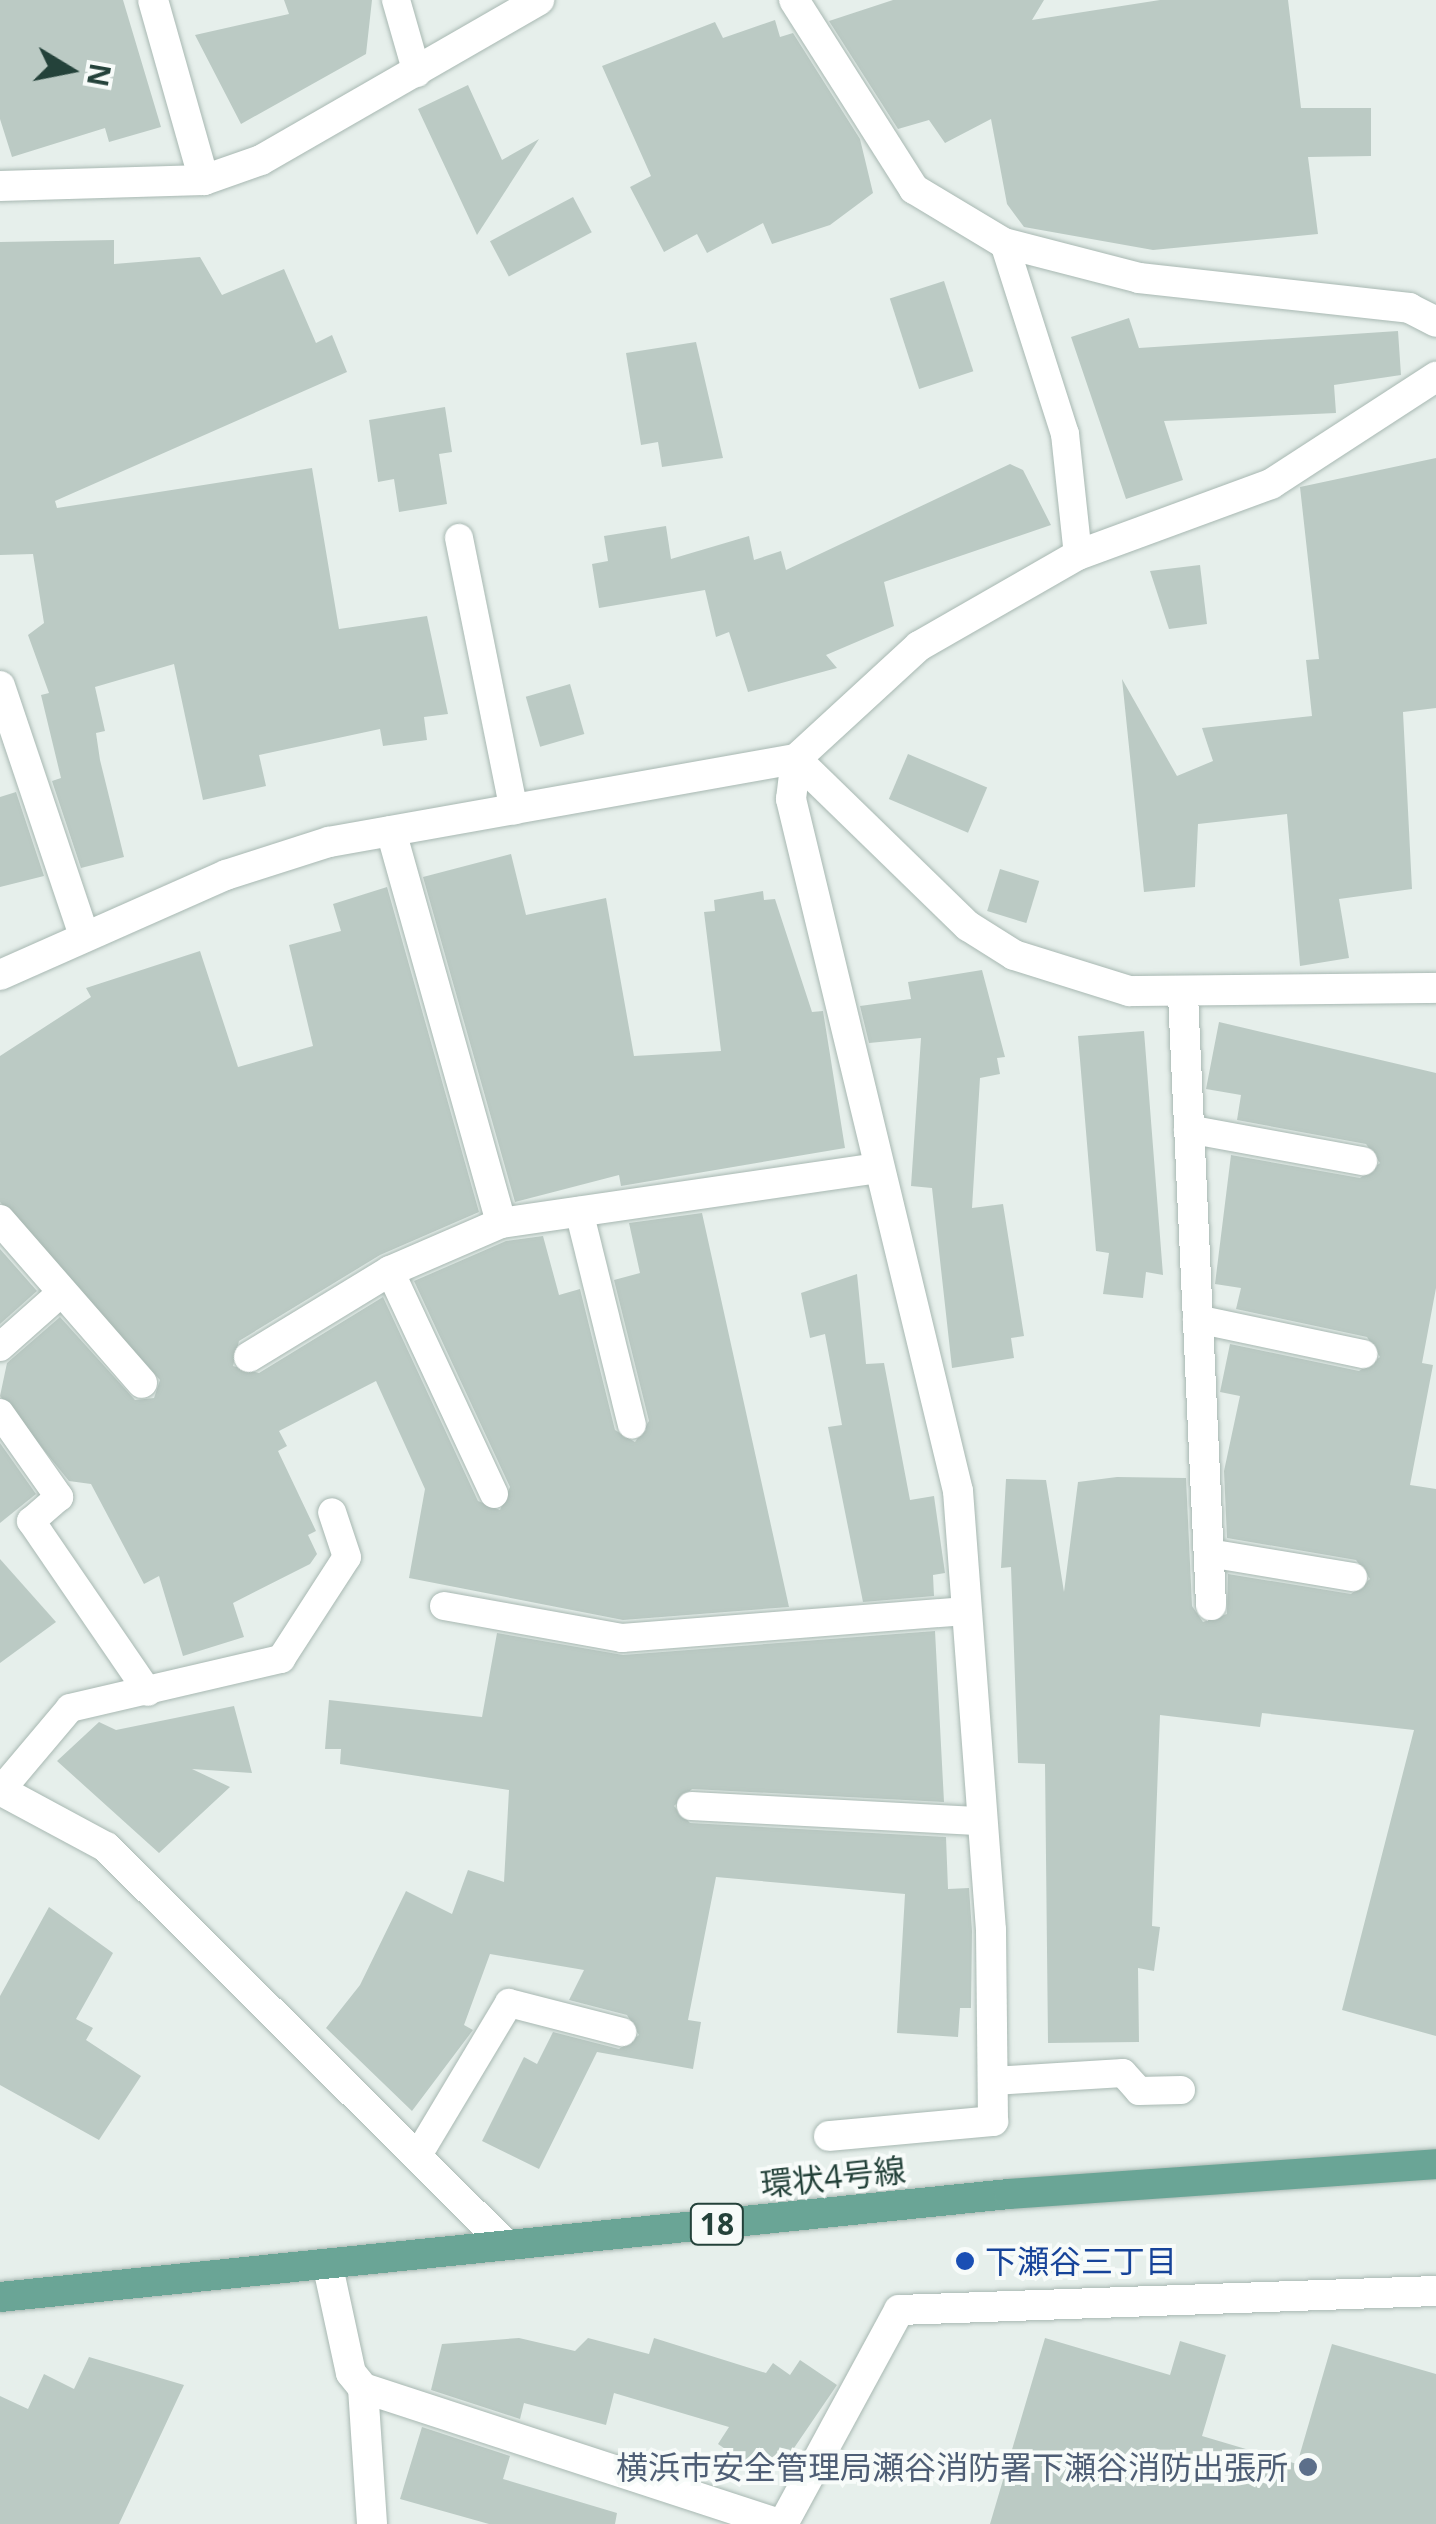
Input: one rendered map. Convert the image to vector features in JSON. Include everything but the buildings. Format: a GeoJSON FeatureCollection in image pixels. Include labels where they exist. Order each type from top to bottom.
{"type":"FeatureCollection","features":[{"type":"Feature","properties":{"kind":"main road","name":"環状4号線"},"geometry":{"type":"LineString","coordinates":[[0,2297],[328,2267],[1009,2194],[1436,2164]]}},
{"type":"Feature","properties":{"kind":"street"},"geometry":{"type":"LineString","coordinates":[[153,0],[204,180]]}},
{"type":"Feature","properties":{"kind":"street"},"geometry":{"type":"LineString","coordinates":[[0,186],[204,180],[261,160],[540,0]]}},
{"type":"Feature","properties":{"kind":"street"},"geometry":{"type":"LineString","coordinates":[[794,0],[914,189],[1004,243],[1139,278],[1409,308],[1436,322]]}},
{"type":"Feature","properties":{"kind":"street"},"geometry":{"type":"LineString","coordinates":[[0,974],[83,933],[226,876],[391,831],[796,759],[920,646],[1078,556],[1271,484],[1436,377]]}},
{"type":"Feature","properties":{"kind":"street"},"geometry":{"type":"LineString","coordinates":[[0,686],[83,933]]}},
{"type":"Feature","properties":{"kind":"street"},"geometry":{"type":"LineString","coordinates":[[796,759],[968,926],[1014,954],[1130,992],[1183,995],[1436,988]]}},
{"type":"Feature","properties":{"kind":"street"},"geometry":{"type":"LineString","coordinates":[[796,759],[791,799],[876,1168],[958,1491],[982,1821],[993,2081],[993,2121],[829,2136]]}},
{"type":"Feature","properties":{"kind":"street"},"geometry":{"type":"LineString","coordinates":[[391,831],[501,1223]]}},
{"type":"Feature","properties":{"kind":"street"},"geometry":{"type":"LineString","coordinates":[[1183,995],[1211,1605]]}},
{"type":"Feature","properties":{"kind":"street"},"geometry":{"type":"LineString","coordinates":[[249,1358],[390,1272],[501,1223],[876,1168]]}},
{"type":"Feature","properties":{"kind":"street"},"geometry":{"type":"LineString","coordinates":[[0,1220],[142,1383]]}},
{"type":"Feature","properties":{"kind":"street"},"geometry":{"type":"LineString","coordinates":[[0,1790],[106,1847],[506,2245]]}},
{"type":"Feature","properties":{"kind":"street"},"geometry":{"type":"LineString","coordinates":[[328,2267],[351,2373],[363,2388],[781,2524],[899,2310],[1436,2290]]}},
{"type":"Feature","properties":{"kind":"street"},"geometry":{"type":"LineString","coordinates":[[363,2388],[372,2524]]}},
{"type":"Feature","properties":{"kind":"lane"},"geometry":{"type":"LineString","coordinates":[[396,0],[417,72]]}},
{"type":"Feature","properties":{"kind":"lane"},"geometry":{"type":"LineString","coordinates":[[1004,243],[1065,434],[1078,556]]}},
{"type":"Feature","properties":{"kind":"lane"},"geometry":{"type":"LineString","coordinates":[[459,538],[514,811]]}},
{"type":"Feature","properties":{"kind":"lane"},"geometry":{"type":"LineString","coordinates":[[1188,1128],[1364,1161]]}},
{"type":"Feature","properties":{"kind":"lane"},"geometry":{"type":"LineString","coordinates":[[580,1211],[632,1425]]}},
{"type":"Feature","properties":{"kind":"lane"},"geometry":{"type":"LineString","coordinates":[[390,1272],[494,1494]]}},
{"type":"Feature","properties":{"kind":"lane"},"geometry":{"type":"LineString","coordinates":[[0,1346],[63,1291]]}},
{"type":"Feature","properties":{"kind":"lane"},"geometry":{"type":"LineString","coordinates":[[1198,1319],[1363,1354]]}},
{"type":"Feature","properties":{"kind":"lane"},"geometry":{"type":"LineString","coordinates":[[0,1412],[59,1497],[31,1521],[148,1692]]}},
{"type":"Feature","properties":{"kind":"lane"},"geometry":{"type":"LineString","coordinates":[[0,1790],[70,1708],[282,1659],[347,1557],[332,1512]]}},
{"type":"Feature","properties":{"kind":"lane"},"geometry":{"type":"LineString","coordinates":[[1209,1553],[1353,1576]]}},
{"type":"Feature","properties":{"kind":"lane"},"geometry":{"type":"LineString","coordinates":[[444,1606],[622,1638],[966,1610]]}},
{"type":"Feature","properties":{"kind":"lane"},"geometry":{"type":"LineString","coordinates":[[691,1806],[982,1821]]}},
{"type":"Feature","properties":{"kind":"lane"},"geometry":{"type":"LineString","coordinates":[[418,2154],[509,2003],[622,2032]]}},
{"type":"Feature","properties":{"kind":"lane"},"geometry":{"type":"LineString","coordinates":[[993,2081],[1122,2073],[1139,2091],[1181,2090]]}},
{"type":"Feature","properties":{"kind":"place","name":"下瀬谷三丁目"},"geometry":{"type":"Point","coordinates":[965,2261]}},
{"type":"Feature","properties":{"kind":"place","name":"横浜市安全管理局瀬谷消防署下瀬谷消防出張所"},"geometry":{"type":"Point","coordinates":[1308,2467]}}]}
